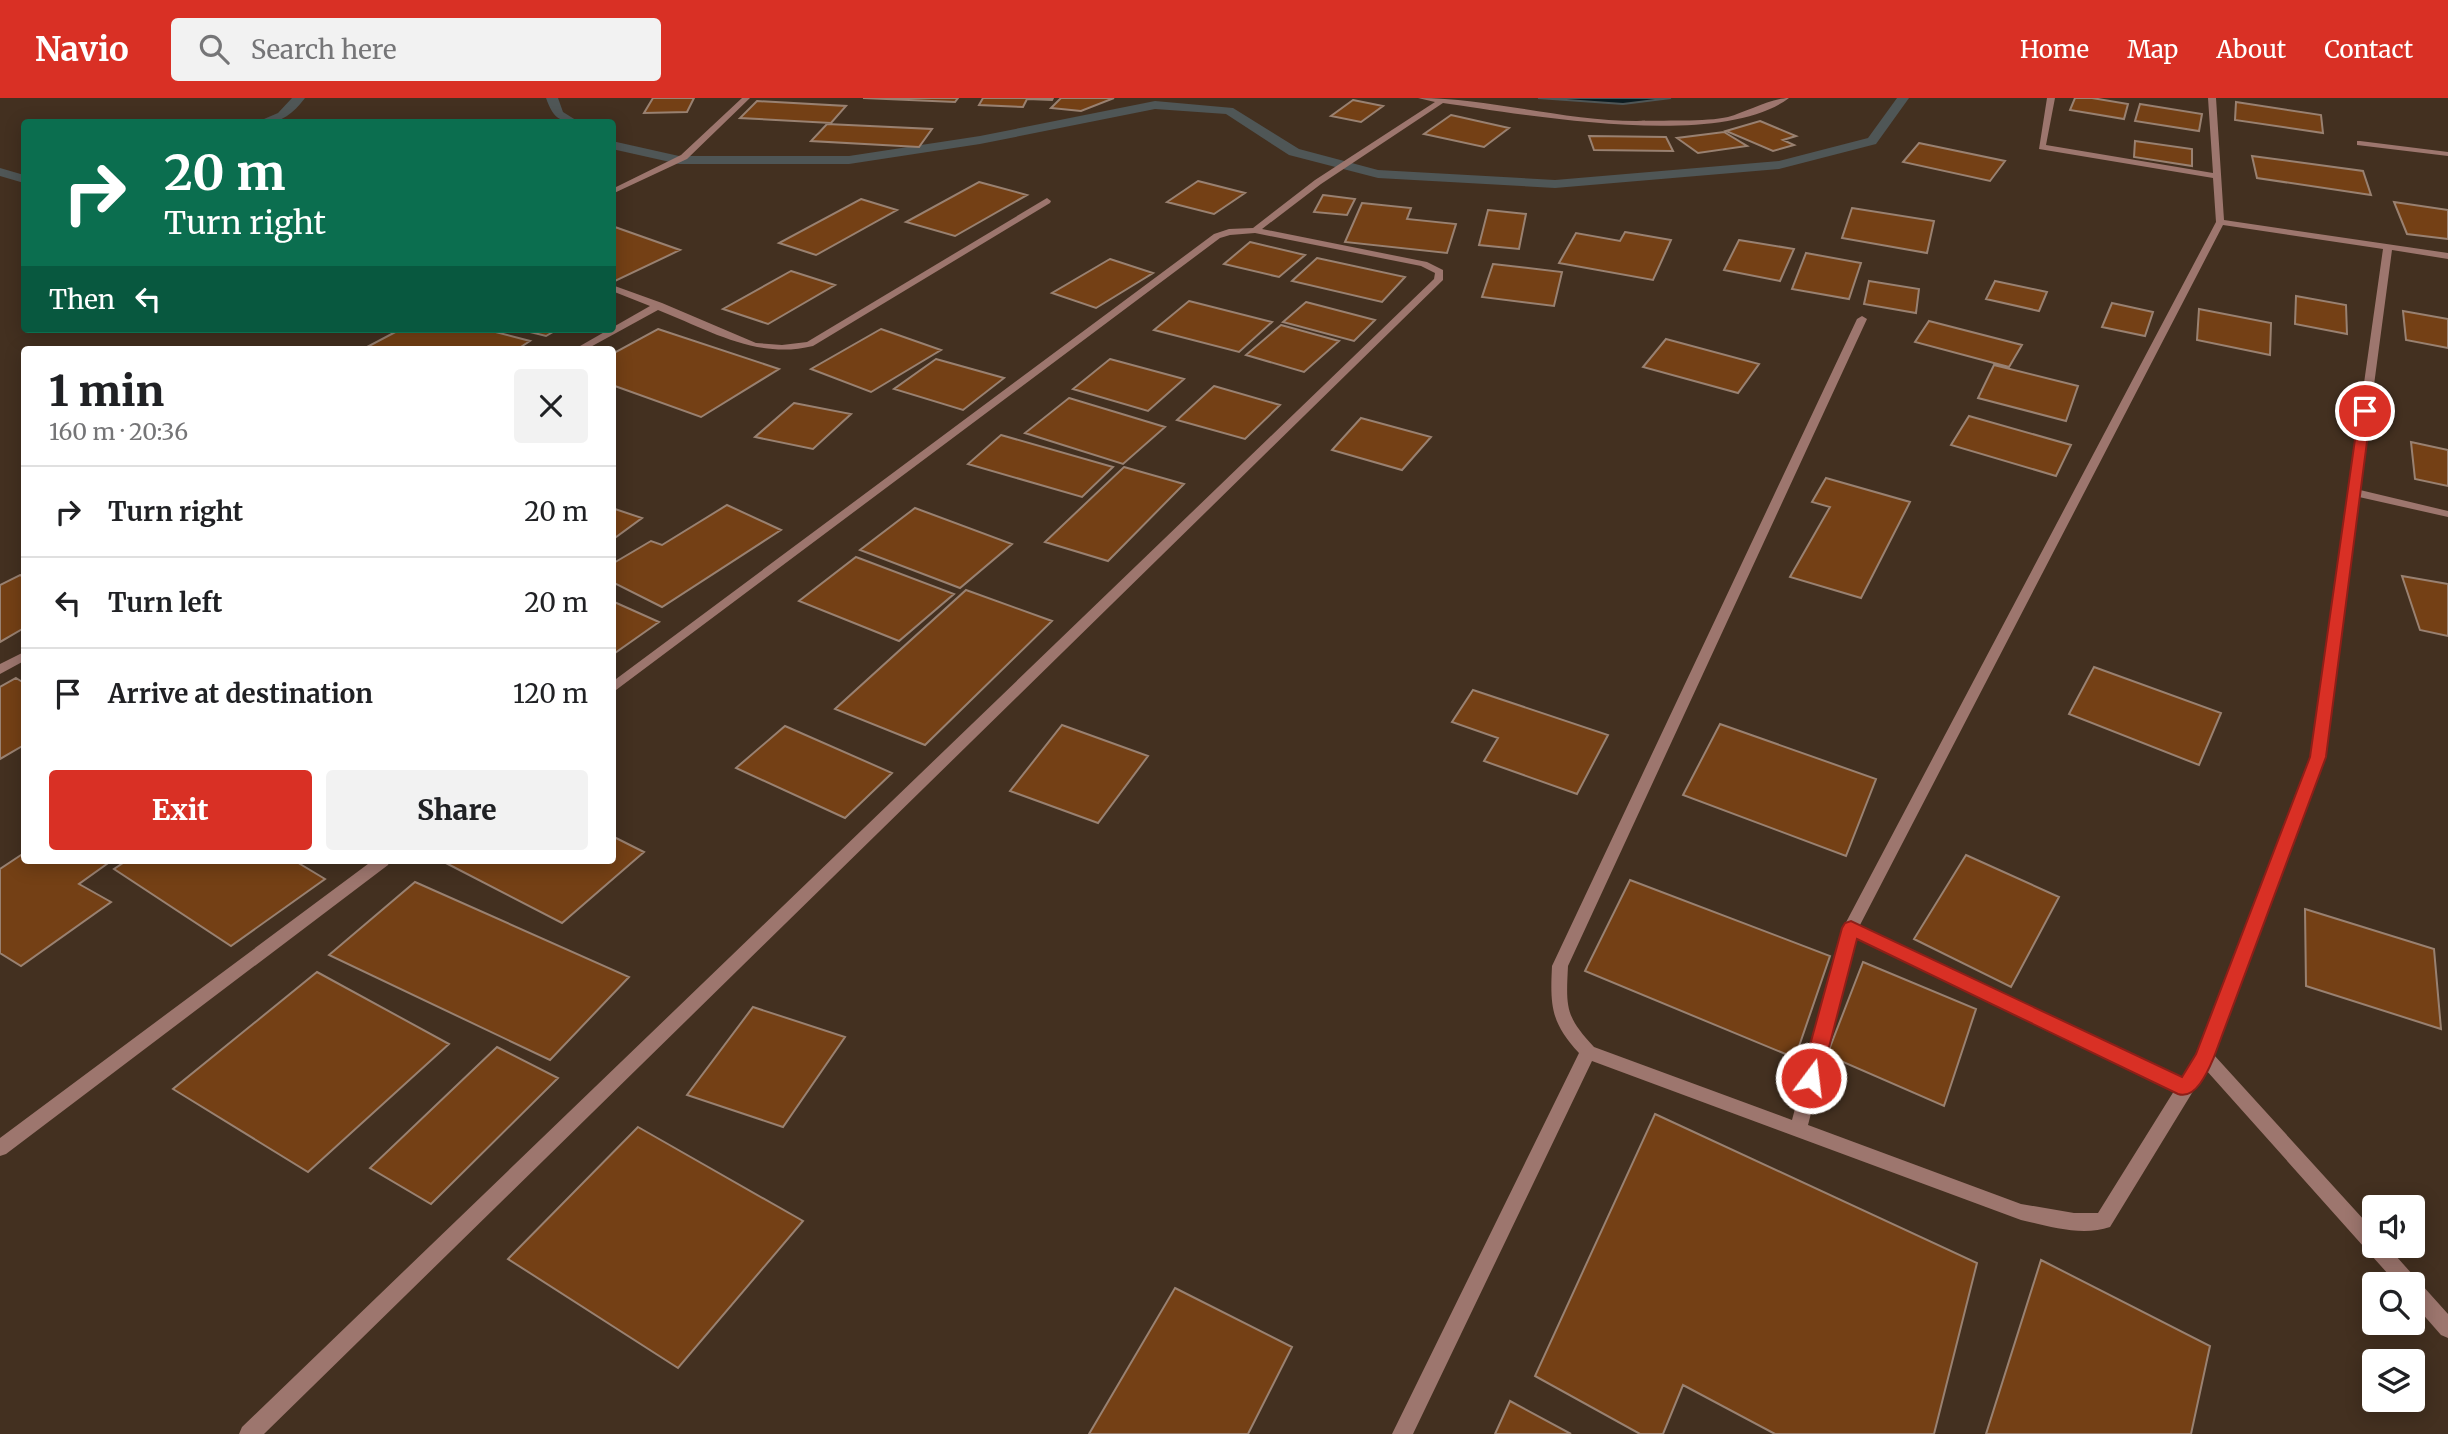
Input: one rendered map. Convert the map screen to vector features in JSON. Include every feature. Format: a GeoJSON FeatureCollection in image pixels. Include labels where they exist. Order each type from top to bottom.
{"type":"FeatureCollection","features":[{"type":"Feature","properties":{"kind":"street"},"geometry":{"type":"LineString","coordinates":[[616,189],[684,156],[746,98]]}},
{"type":"Feature","properties":{"kind":"street"},"geometry":{"type":"LineString","coordinates":[[1422,98],[1546,116],[1634,123],[1725,120],[1785,98]]}},
{"type":"Feature","properties":{"kind":"street"},"geometry":{"type":"LineString","coordinates":[[2051,98],[2042,147],[2217,176]]}},
{"type":"Feature","properties":{"kind":"street"},"geometry":{"type":"LineString","coordinates":[[1798,1129],[1851,928],[2220,222],[2212,98]]}},
{"type":"Feature","properties":{"kind":"street"},"geometry":{"type":"LineString","coordinates":[[1255,230],[1318,182],[1440,102]]}},
{"type":"Feature","properties":{"kind":"street"},"geometry":{"type":"LineString","coordinates":[[2360,143],[2448,154]]}},
{"type":"Feature","properties":{"kind":"street"},"geometry":{"type":"LineString","coordinates":[[616,289],[754,345],[783,348],[810,344],[1046,201]]}},
{"type":"Feature","properties":{"kind":"street"},"geometry":{"type":"LineString","coordinates":[[2220,222],[2448,256]]}},
{"type":"Feature","properties":{"kind":"street"},"geometry":{"type":"LineString","coordinates":[[249,1434],[1438,280],[1440,272],[1424,264],[1255,230],[1217,236],[616,686]]}},
{"type":"Feature","properties":{"kind":"street"},"geometry":{"type":"LineString","coordinates":[[1862,319],[1560,965],[1559,1004],[1565,1028],[1588,1052],[2021,1212],[2074,1222],[2103,1221],[2205,1057],[2318,757],[2388,247]]}},
{"type":"Feature","properties":{"kind":"street"},"geometry":{"type":"LineString","coordinates":[[616,329],[659,305]]}},
{"type":"Feature","properties":{"kind":"street"},"geometry":{"type":"LineString","coordinates":[[585,346],[609,333]]}},
{"type":"Feature","properties":{"kind":"street"},"geometry":{"type":"LineString","coordinates":[[2354,492],[2448,514]]}},
{"type":"Feature","properties":{"kind":"street"},"geometry":{"type":"LineString","coordinates":[[0,670],[21,658]]}},
{"type":"Feature","properties":{"kind":"street"},"geometry":{"type":"LineString","coordinates":[[0,1148],[379,864]]}},
{"type":"Feature","properties":{"kind":"street"},"geometry":{"type":"LineString","coordinates":[[1851,928],[2185,1088]]}},
{"type":"Feature","properties":{"kind":"street"},"geometry":{"type":"LineString","coordinates":[[1402,1434],[1588,1052]]}},
{"type":"Feature","properties":{"kind":"street"},"geometry":{"type":"LineString","coordinates":[[2205,1057],[2398,1272]]}},
{"type":"Feature","properties":{"kind":"street"},"geometry":{"type":"LineString","coordinates":[[2425,1302],[2448,1328]]}},
{"type":"Feature","properties":{"kind":"shaded area"},"geometry":{"type":"Polygon","coordinates":[[[1538,98],[1671,98],[1623,104],[1538,98]]]}},
{"type":"Feature","properties":{"kind":"building"},"geometry":{"type":"Polygon","coordinates":[[[653,98],[694,98],[687,112],[644,113],[653,98]]]}},
{"type":"Feature","properties":{"kind":"building"},"geometry":{"type":"Polygon","coordinates":[[[863,98],[958,98],[955,102],[863,98]]]}},
{"type":"Feature","properties":{"kind":"building"},"geometry":{"type":"Polygon","coordinates":[[[983,98],[1053,98],[1027,99],[1023,107],[979,105],[983,98]]]}},
{"type":"Feature","properties":{"kind":"building"},"geometry":{"type":"Polygon","coordinates":[[[1061,98],[1114,98],[1081,111],[1051,108],[1061,98]]]}},
{"type":"Feature","properties":{"kind":"building"},"geometry":{"type":"Polygon","coordinates":[[[2075,98],[2128,104],[2124,119],[2070,110],[2075,98]]]}},
{"type":"Feature","properties":{"kind":"building"},"geometry":{"type":"Polygon","coordinates":[[[1353,100],[1383,106],[1361,122],[1331,116],[1353,100]]]}},
{"type":"Feature","properties":{"kind":"building"},"geometry":{"type":"Polygon","coordinates":[[[757,101],[846,106],[831,123],[740,118],[757,101]]]}},
{"type":"Feature","properties":{"kind":"building"},"geometry":{"type":"Polygon","coordinates":[[[2236,102],[2321,115],[2323,133],[2235,120],[2236,102]]]}},
{"type":"Feature","properties":{"kind":"building"},"geometry":{"type":"Polygon","coordinates":[[[2140,104],[2202,114],[2199,131],[2135,121],[2140,104]]]}},
{"type":"Feature","properties":{"kind":"building"},"geometry":{"type":"Polygon","coordinates":[[[1451,115],[1509,128],[1484,147],[1424,134],[1451,115]]]}},
{"type":"Feature","properties":{"kind":"building"},"geometry":{"type":"Polygon","coordinates":[[[1760,121],[1796,136],[1783,140],[1794,145],[1773,151],[1726,131],[1760,121]]]}},
{"type":"Feature","properties":{"kind":"building"},"geometry":{"type":"Polygon","coordinates":[[[827,124],[932,129],[919,147],[811,141],[827,124]]]}},
{"type":"Feature","properties":{"kind":"building"},"geometry":{"type":"Polygon","coordinates":[[[1724,132],[1747,146],[1698,153],[1677,138],[1724,132]]]}},
{"type":"Feature","properties":{"kind":"building"},"geometry":{"type":"Polygon","coordinates":[[[1589,136],[1666,137],[1673,151],[1594,150],[1589,136]]]}},
{"type":"Feature","properties":{"kind":"building"},"geometry":{"type":"Polygon","coordinates":[[[2135,141],[2192,149],[2192,166],[2134,157],[2135,141]]]}},
{"type":"Feature","properties":{"kind":"building"},"geometry":{"type":"Polygon","coordinates":[[[1919,143],[2005,161],[1990,181],[1903,162],[1919,143]]]}},
{"type":"Feature","properties":{"kind":"building"},"geometry":{"type":"Polygon","coordinates":[[[2252,156],[2363,171],[2371,195],[2257,178],[2252,156]]]}},
{"type":"Feature","properties":{"kind":"building"},"geometry":{"type":"Polygon","coordinates":[[[1198,181],[1245,193],[1214,214],[1167,202],[1198,181]]]}},
{"type":"Feature","properties":{"kind":"building"},"geometry":{"type":"Polygon","coordinates":[[[979,182],[1027,195],[955,236],[906,222],[979,182]]]}},
{"type":"Feature","properties":{"kind":"building"},"geometry":{"type":"Polygon","coordinates":[[[1323,195],[1355,199],[1347,215],[1314,212],[1323,195]]]}},
{"type":"Feature","properties":{"kind":"building"},"geometry":{"type":"Polygon","coordinates":[[[861,199],[897,210],[816,255],[779,243],[861,199]]]}},
{"type":"Feature","properties":{"kind":"building"},"geometry":{"type":"Polygon","coordinates":[[[2394,202],[2448,210],[2448,239],[2407,234],[2394,202]]]}},
{"type":"Feature","properties":{"kind":"building"},"geometry":{"type":"Polygon","coordinates":[[[1362,203],[1411,208],[1407,219],[1456,224],[1447,253],[1345,242],[1362,203]]]}},
{"type":"Feature","properties":{"kind":"building"},"geometry":{"type":"Polygon","coordinates":[[[1852,208],[1934,221],[1927,253],[1842,238],[1852,208]]]}},
{"type":"Feature","properties":{"kind":"building"},"geometry":{"type":"Polygon","coordinates":[[[1488,210],[1526,214],[1519,249],[1479,245],[1488,210]]]}},
{"type":"Feature","properties":{"kind":"building"},"geometry":{"type":"Polygon","coordinates":[[[616,227],[680,250],[616,281],[616,227]]]}},
{"type":"Feature","properties":{"kind":"building"},"geometry":{"type":"Polygon","coordinates":[[[1625,232],[1671,240],[1653,280],[1559,263],[1576,233],[1620,241],[1625,232]]]}},
{"type":"Feature","properties":{"kind":"building"},"geometry":{"type":"Polygon","coordinates":[[[1739,240],[1794,249],[1780,281],[1724,270],[1739,240]]]}},
{"type":"Feature","properties":{"kind":"building"},"geometry":{"type":"Polygon","coordinates":[[[1250,242],[1305,255],[1279,277],[1224,264],[1250,242]]]}},
{"type":"Feature","properties":{"kind":"building"},"geometry":{"type":"Polygon","coordinates":[[[1806,253],[1861,263],[1849,299],[1792,289],[1806,253]]]}},
{"type":"Feature","properties":{"kind":"building"},"geometry":{"type":"Polygon","coordinates":[[[1317,258],[1405,277],[1382,302],[1292,281],[1317,258]]]}},
{"type":"Feature","properties":{"kind":"building"},"geometry":{"type":"Polygon","coordinates":[[[1110,259],[1153,273],[1096,308],[1052,293],[1110,259]]]}},
{"type":"Feature","properties":{"kind":"building"},"geometry":{"type":"Polygon","coordinates":[[[1493,264],[1562,272],[1554,306],[1482,297],[1493,264]]]}},
{"type":"Feature","properties":{"kind":"building"},"geometry":{"type":"Polygon","coordinates":[[[791,271],[835,285],[768,324],[723,309],[791,271]]]}},
{"type":"Feature","properties":{"kind":"building"},"geometry":{"type":"Polygon","coordinates":[[[1869,281],[1919,289],[1916,313],[1864,304],[1869,281]]]}},
{"type":"Feature","properties":{"kind":"building"},"geometry":{"type":"Polygon","coordinates":[[[1995,281],[2047,292],[2039,311],[1986,299],[1995,281]]]}},
{"type":"Feature","properties":{"kind":"building"},"geometry":{"type":"Polygon","coordinates":[[[2296,296],[2346,305],[2347,334],[2295,324],[2296,296]]]}},
{"type":"Feature","properties":{"kind":"building"},"geometry":{"type":"Polygon","coordinates":[[[1189,301],[1272,322],[1239,352],[1154,330],[1189,301]]]}},
{"type":"Feature","properties":{"kind":"building"},"geometry":{"type":"Polygon","coordinates":[[[1306,302],[1375,320],[1354,341],[1283,322],[1306,302]]]}},
{"type":"Feature","properties":{"kind":"building"},"geometry":{"type":"Polygon","coordinates":[[[2112,303],[2153,312],[2145,336],[2102,327],[2112,303]]]}},
{"type":"Feature","properties":{"kind":"building"},"geometry":{"type":"Polygon","coordinates":[[[2199,309],[2271,323],[2270,355],[2197,340],[2199,309]]]}},
{"type":"Feature","properties":{"kind":"building"},"geometry":{"type":"Polygon","coordinates":[[[2403,311],[2448,319],[2448,348],[2406,340],[2403,311]]]}},
{"type":"Feature","properties":{"kind":"building"},"geometry":{"type":"Polygon","coordinates":[[[1929,321],[2022,345],[2009,367],[1915,342],[1929,321]]]}},
{"type":"Feature","properties":{"kind":"building"},"geometry":{"type":"Polygon","coordinates":[[[1281,325],[1339,341],[1304,372],[1246,355],[1281,325]]]}},
{"type":"Feature","properties":{"kind":"building"},"geometry":{"type":"Polygon","coordinates":[[[658,329],[779,369],[701,417],[616,386],[616,352],[658,329]]]}},
{"type":"Feature","properties":{"kind":"building"},"geometry":{"type":"Polygon","coordinates":[[[881,329],[941,350],[871,392],[811,369],[881,329]]]}},
{"type":"Feature","properties":{"kind":"building"},"geometry":{"type":"Polygon","coordinates":[[[393,333],[499,333],[530,341],[522,346],[369,346],[393,333]]]}},
{"type":"Feature","properties":{"kind":"building"},"geometry":{"type":"Polygon","coordinates":[[[1666,339],[1759,364],[1738,393],[1643,367],[1666,339]]]}},
{"type":"Feature","properties":{"kind":"building"},"geometry":{"type":"Polygon","coordinates":[[[936,359],[1004,378],[963,410],[894,389],[936,359]]]}},
{"type":"Feature","properties":{"kind":"building"},"geometry":{"type":"Polygon","coordinates":[[[1110,359],[1184,379],[1148,411],[1073,389],[1110,359]]]}},
{"type":"Feature","properties":{"kind":"building"},"geometry":{"type":"Polygon","coordinates":[[[1994,365],[2078,386],[2066,421],[1978,398],[1994,365]]]}},
{"type":"Feature","properties":{"kind":"building"},"geometry":{"type":"Polygon","coordinates":[[[1214,386],[1280,405],[1245,439],[1177,420],[1214,386]]]}},
{"type":"Feature","properties":{"kind":"building"},"geometry":{"type":"Polygon","coordinates":[[[1069,398],[1165,427],[1123,464],[1025,433],[1069,398]]]}},
{"type":"Feature","properties":{"kind":"building"},"geometry":{"type":"Polygon","coordinates":[[[794,403],[851,414],[813,449],[755,437],[794,403]]]}},
{"type":"Feature","properties":{"kind":"building"},"geometry":{"type":"Polygon","coordinates":[[[1969,416],[2071,445],[2056,476],[1951,445],[1969,416]]]}},
{"type":"Feature","properties":{"kind":"building"},"geometry":{"type":"Polygon","coordinates":[[[1361,418],[1431,437],[1402,470],[1332,450],[1361,418]]]}},
{"type":"Feature","properties":{"kind":"building"},"geometry":{"type":"Polygon","coordinates":[[[1001,435],[1113,467],[1082,497],[968,464],[1001,435]]]}},
{"type":"Feature","properties":{"kind":"building"},"geometry":{"type":"Polygon","coordinates":[[[2411,442],[2448,450],[2448,486],[2415,479],[2411,442]]]}},
{"type":"Feature","properties":{"kind":"building"},"geometry":{"type":"Polygon","coordinates":[[[1124,467],[1184,484],[1108,561],[1045,542],[1124,467]]]}},
{"type":"Feature","properties":{"kind":"building"},"geometry":{"type":"Polygon","coordinates":[[[1826,478],[1910,502],[1861,598],[1790,577],[1830,507],[1812,502],[1826,478]]]}},
{"type":"Feature","properties":{"kind":"building"},"geometry":{"type":"Polygon","coordinates":[[[727,505],[781,530],[662,607],[616,584],[616,562],[651,541],[662,545],[727,505]]]}},
{"type":"Feature","properties":{"kind":"building"},"geometry":{"type":"Polygon","coordinates":[[[915,508],[1012,544],[960,588],[860,550],[915,508]]]}},
{"type":"Feature","properties":{"kind":"building"},"geometry":{"type":"Polygon","coordinates":[[[616,509],[642,518],[616,537],[616,509]]]}},
{"type":"Feature","properties":{"kind":"building"},"geometry":{"type":"Polygon","coordinates":[[[856,557],[954,594],[899,641],[799,601],[856,557]]]}},
{"type":"Feature","properties":{"kind":"building"},"geometry":{"type":"Polygon","coordinates":[[[21,576],[21,630],[0,642],[0,585],[21,576]]]}},
{"type":"Feature","properties":{"kind":"building"},"geometry":{"type":"Polygon","coordinates":[[[2402,576],[2448,584],[2448,636],[2420,630],[2402,576]]]}},
{"type":"Feature","properties":{"kind":"building"},"geometry":{"type":"Polygon","coordinates":[[[966,590],[1052,621],[925,745],[835,709],[966,590]]]}},
{"type":"Feature","properties":{"kind":"building"},"geometry":{"type":"Polygon","coordinates":[[[616,603],[659,622],[616,652],[616,603]]]}},
{"type":"Feature","properties":{"kind":"building"},"geometry":{"type":"Polygon","coordinates":[[[2094,667],[2221,713],[2199,765],[2069,714],[2094,667]]]}},
{"type":"Feature","properties":{"kind":"building"},"geometry":{"type":"Polygon","coordinates":[[[16,678],[21,681],[21,747],[0,759],[0,687],[16,678]]]}},
{"type":"Feature","properties":{"kind":"building"},"geometry":{"type":"Polygon","coordinates":[[[1473,690],[1608,735],[1577,794],[1484,761],[1498,738],[1452,722],[1473,690]]]}},
{"type":"Feature","properties":{"kind":"building"},"geometry":{"type":"Polygon","coordinates":[[[1720,724],[1876,779],[1846,856],[1683,795],[1720,724]]]}},
{"type":"Feature","properties":{"kind":"building"},"geometry":{"type":"Polygon","coordinates":[[[1062,725],[1148,756],[1098,823],[1010,791],[1062,725]]]}},
{"type":"Feature","properties":{"kind":"building"},"geometry":{"type":"Polygon","coordinates":[[[785,726],[892,773],[845,818],[736,768],[785,726]]]}},
{"type":"Feature","properties":{"kind":"building"},"geometry":{"type":"Polygon","coordinates":[[[616,838],[644,852],[562,923],[448,864],[616,864],[616,838]]]}},
{"type":"Feature","properties":{"kind":"building"},"geometry":{"type":"Polygon","coordinates":[[[21,855],[21,864],[107,864],[79,884],[111,902],[21,966],[0,953],[0,869],[21,855]]]}},
{"type":"Feature","properties":{"kind":"building"},"geometry":{"type":"Polygon","coordinates":[[[1966,855],[2059,897],[2011,987],[1914,939],[1966,855]]]}},
{"type":"Feature","properties":{"kind":"building"},"geometry":{"type":"Polygon","coordinates":[[[122,864],[300,864],[325,879],[231,946],[114,869],[122,864]]]}},
{"type":"Feature","properties":{"kind":"building"},"geometry":{"type":"Polygon","coordinates":[[[1630,880],[1830,956],[1795,1058],[1585,971],[1630,880]]]}},
{"type":"Feature","properties":{"kind":"building"},"geometry":{"type":"Polygon","coordinates":[[[415,882],[629,977],[550,1060],[329,955],[415,882]]]}},
{"type":"Feature","properties":{"kind":"building"},"geometry":{"type":"Polygon","coordinates":[[[2305,909],[2434,949],[2441,1029],[2306,986],[2305,909]]]}},
{"type":"Feature","properties":{"kind":"building"},"geometry":{"type":"Polygon","coordinates":[[[1863,962],[1976,1009],[1944,1106],[1827,1055],[1863,962]]]}},
{"type":"Feature","properties":{"kind":"building"},"geometry":{"type":"Polygon","coordinates":[[[317,972],[449,1044],[308,1172],[173,1089],[317,972]]]}},
{"type":"Feature","properties":{"kind":"building"},"geometry":{"type":"Polygon","coordinates":[[[753,1007],[845,1037],[783,1127],[687,1095],[753,1007]]]}},
{"type":"Feature","properties":{"kind":"building"},"geometry":{"type":"Polygon","coordinates":[[[497,1047],[558,1078],[431,1204],[370,1168],[497,1047]]]}},
{"type":"Feature","properties":{"kind":"building"},"geometry":{"type":"Polygon","coordinates":[[[1655,1114],[1977,1263],[1934,1434],[1775,1434],[1683,1385],[1663,1434],[1640,1434],[1535,1376],[1655,1114]]]}},
{"type":"Feature","properties":{"kind":"building"},"geometry":{"type":"Polygon","coordinates":[[[638,1127],[803,1221],[678,1368],[508,1259],[638,1127]]]}},
{"type":"Feature","properties":{"kind":"building"},"geometry":{"type":"Polygon","coordinates":[[[2041,1260],[2210,1346],[2191,1434],[1986,1434],[2041,1260]]]}},
{"type":"Feature","properties":{"kind":"building"},"geometry":{"type":"Polygon","coordinates":[[[1175,1288],[1292,1347],[1248,1434],[1089,1434],[1175,1288]]]}},
{"type":"Feature","properties":{"kind":"building"},"geometry":{"type":"Polygon","coordinates":[[[1510,1401],[1571,1434],[1495,1434],[1510,1401]]]}},
{"type":"Feature","properties":{"kind":"waterway"},"geometry":{"type":"LineString","coordinates":[[272,119],[282,116],[299,98]]}},
{"type":"Feature","properties":{"kind":"waterway"},"geometry":{"type":"LineString","coordinates":[[552,98],[558,114],[567,119]]}},
{"type":"Feature","properties":{"kind":"waterway"},"geometry":{"type":"LineString","coordinates":[[616,146],[679,160],[849,160],[980,140],[1155,105],[1229,111],[1294,152],[1378,174],[1555,184],[1779,165],[1872,141],[1903,98]]}},
{"type":"Feature","properties":{"kind":"waterway"},"geometry":{"type":"LineString","coordinates":[[0,172],[21,178]]}},
{"type":"Feature","properties":{"kind":"route"},"geometry":{"type":"LineString","coordinates":[[1811,1078],[1851,928],[2185,1088],[2205,1057],[2318,757],[2365,411]]}}]}
